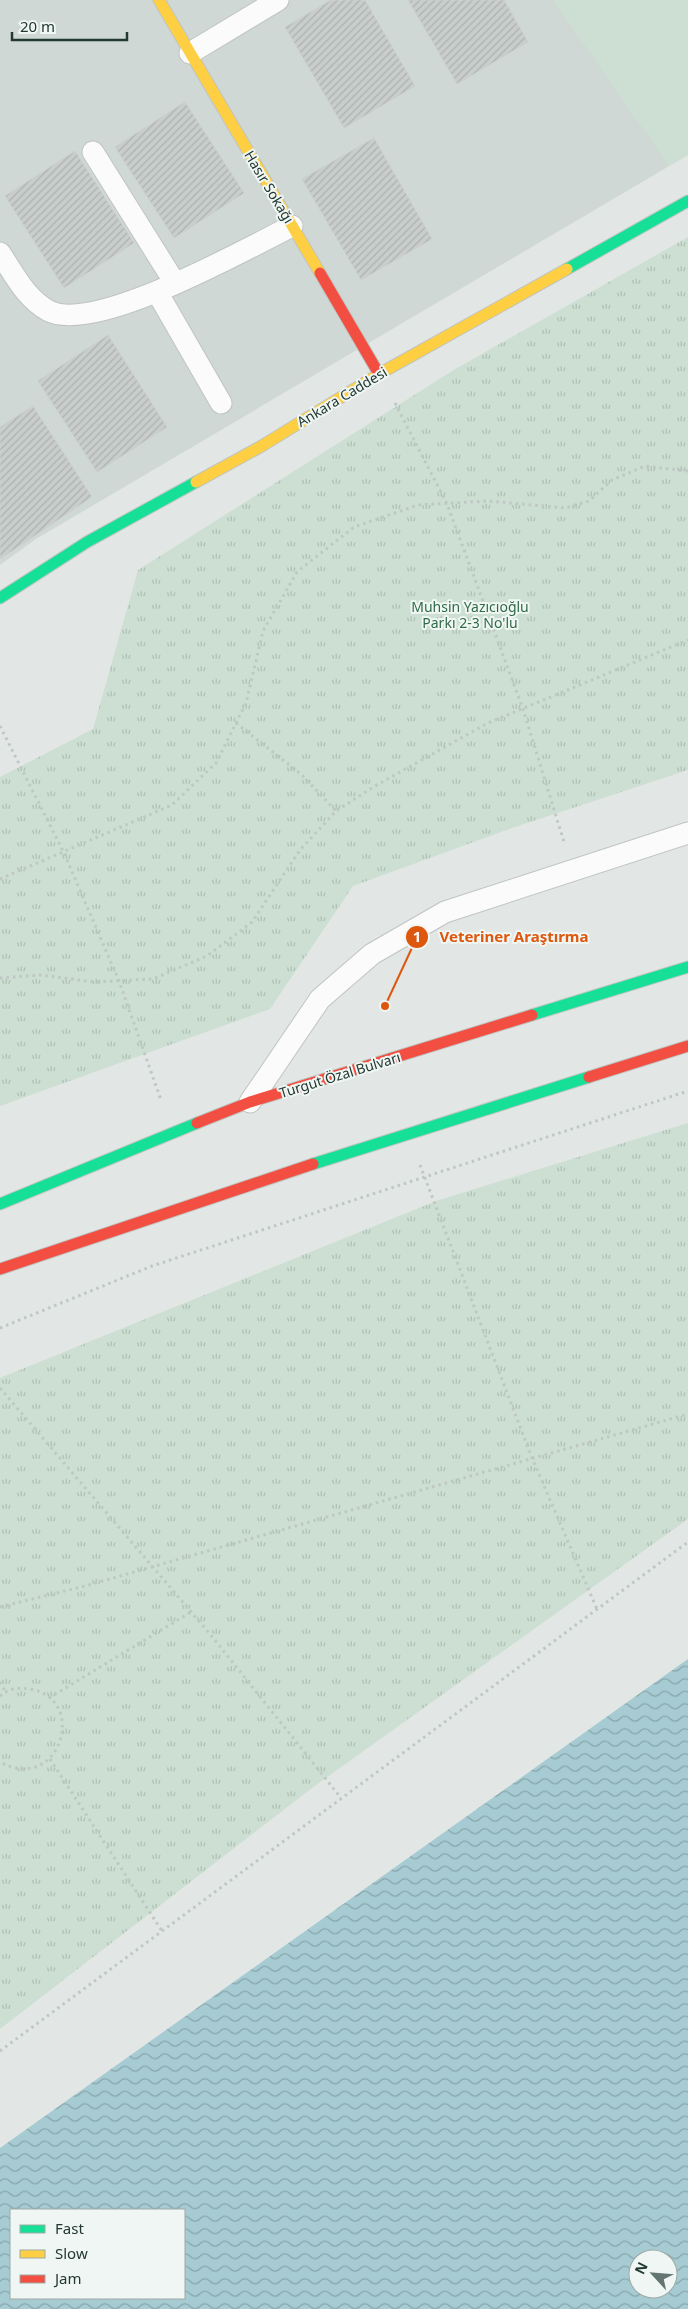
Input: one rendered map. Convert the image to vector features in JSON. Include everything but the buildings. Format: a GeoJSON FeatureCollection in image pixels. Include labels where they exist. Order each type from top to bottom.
{"type":"FeatureCollection","features":[{"type":"Feature","properties":{"kind":"main road","name":"Hasır Sokağı"},"geometry":{"type":"LineString","coordinates":[[159,0],[379,374]]}},
{"type":"Feature","properties":{"kind":"main road","name":"Ankara Caddesi"},"geometry":{"type":"LineString","coordinates":[[0,598],[87,542],[260,447],[379,374],[688,201]]}},
{"type":"Feature","properties":{"kind":"main road","name":"Turgut Özal Bulvarı"},"geometry":{"type":"LineString","coordinates":[[0,1204],[172,1132],[250,1102],[688,967]]}},
{"type":"Feature","properties":{"kind":"main road"},"geometry":{"type":"LineString","coordinates":[[0,1269],[409,1134],[688,1046]]}},
{"type":"Feature","properties":{"kind":"lane"},"geometry":{"type":"LineString","coordinates":[[190,53],[278,0]]}},
{"type":"Feature","properties":{"kind":"lane"},"geometry":{"type":"LineString","coordinates":[[93,152],[166,287],[222,403]]}},
{"type":"Feature","properties":{"kind":"lane"},"geometry":{"type":"LineString","coordinates":[[0,253],[25,292],[36,303],[61,315],[73,316],[118,305],[166,287],[292,226]]}},
{"type":"Feature","properties":{"kind":"lane"},"geometry":{"type":"LineString","coordinates":[[250,1102],[320,999],[372,954],[445,912],[688,833]]}},
{"type":"Feature","properties":{"kind":"path"},"geometry":{"type":"LineString","coordinates":[[379,374],[447,504],[523,708],[573,871]]}},
{"type":"Feature","properties":{"kind":"path"},"geometry":{"type":"LineString","coordinates":[[0,879],[172,805],[216,763],[246,703],[262,631],[297,572],[354,527],[418,505],[488,501],[566,508],[589,501],[612,480],[645,466],[688,471]]}},
{"type":"Feature","properties":{"kind":"path"},"geometry":{"type":"LineString","coordinates":[[0,978],[41,975],[93,982],[153,979],[207,956],[252,922],[300,850],[336,811],[375,786],[488,723],[688,640]]}},
{"type":"Feature","properties":{"kind":"path"},"geometry":{"type":"LineString","coordinates":[[236,723],[302,775],[336,811]]}},
{"type":"Feature","properties":{"kind":"path"},"geometry":{"type":"LineString","coordinates":[[0,726],[64,853],[120,981],[172,1132]]}},
{"type":"Feature","properties":{"kind":"path"},"geometry":{"type":"LineString","coordinates":[[0,1328],[152,1266],[688,1091]]}},
{"type":"Feature","properties":{"kind":"path"},"geometry":{"type":"LineString","coordinates":[[409,1134],[532,1458],[597,1609]]}},
{"type":"Feature","properties":{"kind":"path"},"geometry":{"type":"LineString","coordinates":[[0,1388],[191,1612],[341,1798]]}},
{"type":"Feature","properties":{"kind":"path"},"geometry":{"type":"LineString","coordinates":[[0,1607],[153,1567],[688,1414]]}},
{"type":"Feature","properties":{"kind":"path"},"geometry":{"type":"LineString","coordinates":[[0,2051],[688,1542]]}},
{"type":"Feature","properties":{"kind":"path"},"geometry":{"type":"LineString","coordinates":[[50,1698],[191,1612]]}},
{"type":"Feature","properties":{"kind":"path"},"geometry":{"type":"LineString","coordinates":[[0,1682],[6,1691]]}},
{"type":"Feature","properties":{"kind":"path"},"geometry":{"type":"LineString","coordinates":[[0,1696],[6,1691],[21,1688],[36,1690],[50,1698],[58,1708],[63,1721],[63,1735],[58,1748],[50,1759],[32,1768],[12,1768],[0,1762]]}},
{"type":"Feature","properties":{"kind":"path"},"geometry":{"type":"LineString","coordinates":[[50,1759],[162,1931]]}},
{"type":"Feature","properties":{"kind":"shaded area"},"geometry":{"type":"Polygon","coordinates":[[[0,0],[688,0],[688,155],[36,539],[0,565],[0,0]]]}},
{"type":"Feature","properties":{"kind":"green space"},"geometry":{"type":"Polygon","coordinates":[[[553,0],[688,0],[688,155],[669,166],[553,0]]]}},
{"type":"Feature","properties":{"kind":"green space","name":"Muhsin Yazıcıoğlu Parkı 2-3 No'lu"},"geometry":{"type":"Polygon","coordinates":[[[688,237],[688,770],[512,828],[353,886],[270,1009],[0,1106],[0,777],[93,729],[138,570],[452,371],[688,237]]]}},
{"type":"Feature","properties":{"kind":"green space"},"geometry":{"type":"Polygon","coordinates":[[[688,1123],[688,1519],[316,1785],[0,2029],[0,1378],[436,1201],[688,1123]]]}},
{"type":"Feature","properties":{"kind":"water"},"geometry":{"type":"Polygon","coordinates":[[[688,1659],[688,2309],[0,2309],[0,2148],[688,1659]]]}},
{"type":"Feature","properties":{"kind":"traffic: fast"},"geometry":{"type":"LineString","coordinates":[[567,269],[688,201]]}},
{"type":"Feature","properties":{"kind":"traffic: fast"},"geometry":{"type":"LineString","coordinates":[[0,598],[87,542],[196,482]]}},
{"type":"Feature","properties":{"kind":"traffic: fast"},"geometry":{"type":"LineString","coordinates":[[532,1015],[688,967]]}},
{"type":"Feature","properties":{"kind":"traffic: fast"},"geometry":{"type":"LineString","coordinates":[[313,1164],[589,1077]]}},
{"type":"Feature","properties":{"kind":"traffic: fast"},"geometry":{"type":"LineString","coordinates":[[0,1204],[197,1123]]}},
{"type":"Feature","properties":{"kind":"traffic: slow"},"geometry":{"type":"LineString","coordinates":[[159,0],[320,273]]}},
{"type":"Feature","properties":{"kind":"traffic: slow"},"geometry":{"type":"LineString","coordinates":[[196,482],[260,447],[379,374],[567,269]]}},
{"type":"Feature","properties":{"kind":"traffic: jam"},"geometry":{"type":"LineString","coordinates":[[320,273],[379,374]]}},
{"type":"Feature","properties":{"kind":"traffic: jam"},"geometry":{"type":"LineString","coordinates":[[197,1123],[250,1102],[532,1015]]}},
{"type":"Feature","properties":{"kind":"traffic: jam"},"geometry":{"type":"LineString","coordinates":[[589,1077],[688,1046]]}},
{"type":"Feature","properties":{"kind":"traffic: jam"},"geometry":{"type":"LineString","coordinates":[[0,1269],[313,1164]]}},
{"type":"Feature","properties":{"kind":"place","name":"Veteriner Araştırma"},"geometry":{"type":"Point","coordinates":[385,1006]}}]}
